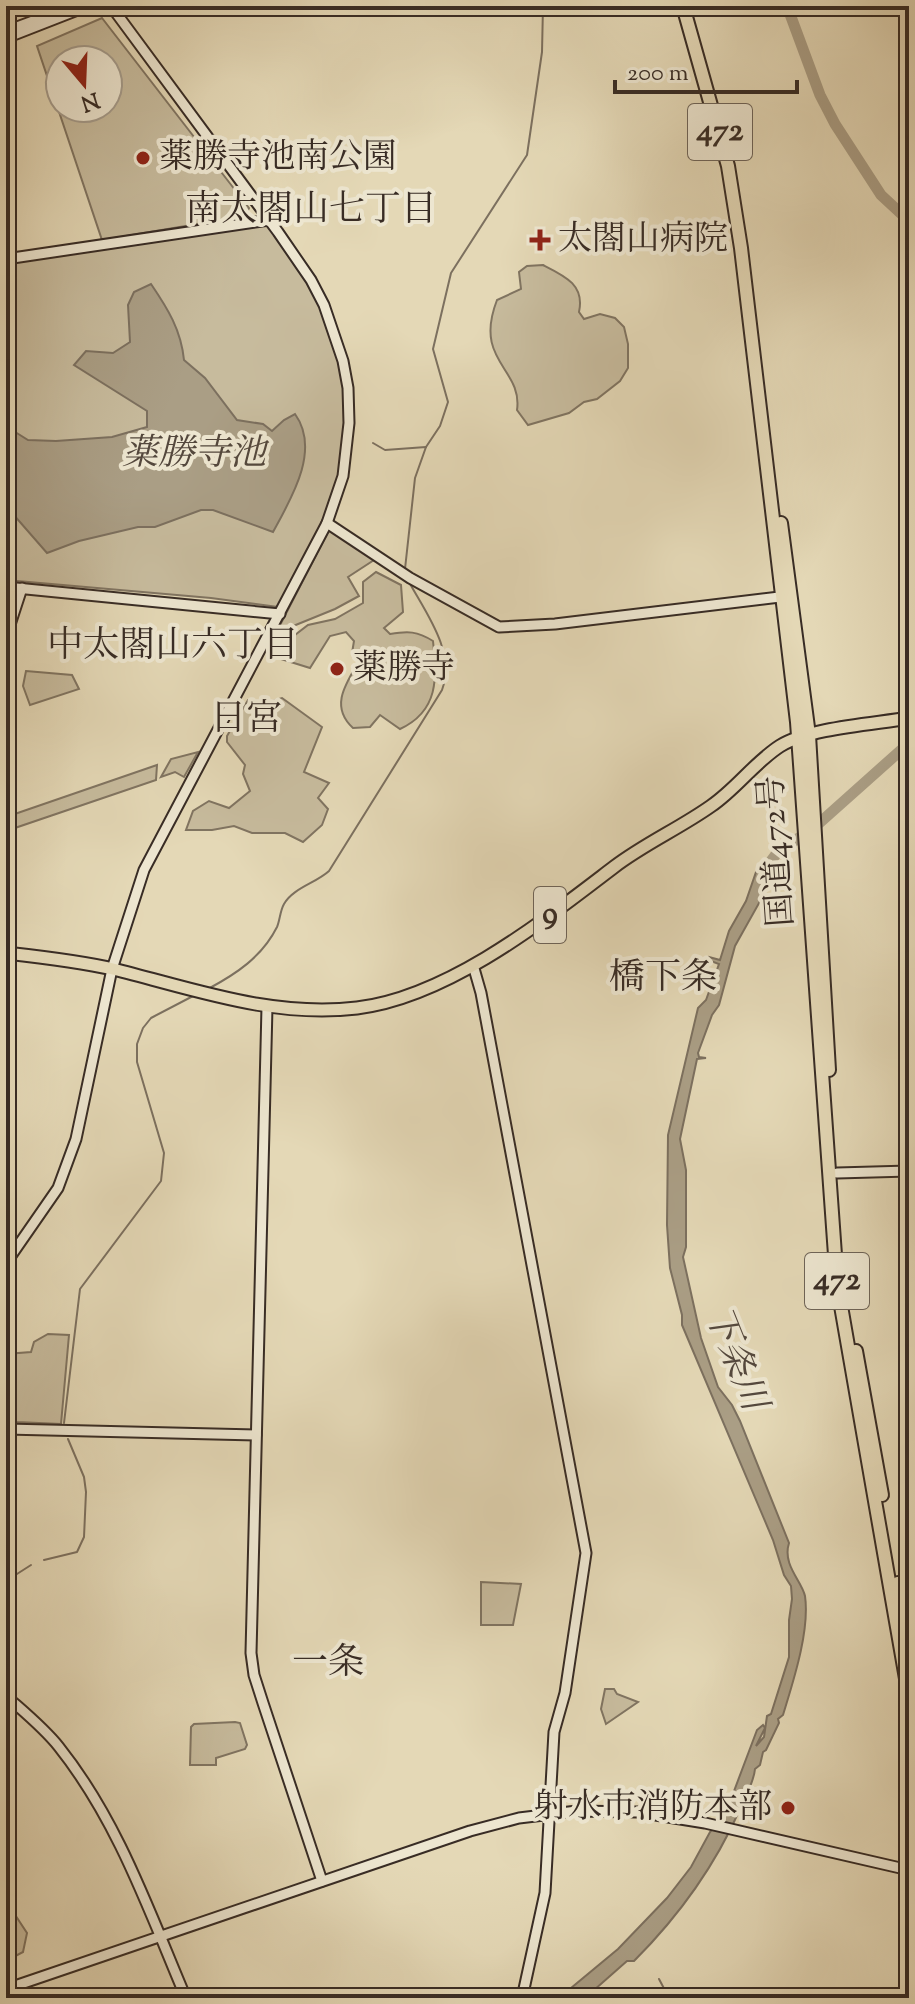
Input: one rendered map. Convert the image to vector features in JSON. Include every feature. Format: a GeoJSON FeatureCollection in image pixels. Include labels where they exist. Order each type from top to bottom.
{"type":"FeatureCollection","features":[{"type":"Feature","properties":{"kind":"highway","name":"国道472号"},"geometry":{"type":"LineString","coordinates":[[683,6],[719,128],[733,191],[786,596]]}},
{"type":"Feature","properties":{"kind":"highway","name":"国道472号"},"geometry":{"type":"LineString","coordinates":[[689,6],[726,125],[741,196],[810,815],[837,1283],[909,1696]]}},
{"type":"Feature","properties":{"kind":"highway","name":"国道472号"},"geometry":{"type":"LineString","coordinates":[[812,857],[845,1283],[909,1643]]}},
{"type":"Feature","properties":{"kind":"main road","name":"9"},"geometry":{"type":"LineString","coordinates":[[6,953],[112,969],[267,1007],[319,1011],[361,1007],[431,985],[473,965],[568,904],[615,866],[712,806],[778,747],[803,736],[909,718]]}},
{"type":"Feature","properties":{"kind":"street"},"geometry":{"type":"LineString","coordinates":[[6,31],[74,6]]}},
{"type":"Feature","properties":{"kind":"street"},"geometry":{"type":"LineString","coordinates":[[6,38],[88,6]]}},
{"type":"Feature","properties":{"kind":"street"},"geometry":{"type":"LineString","coordinates":[[6,1263],[52,1198],[68,1164],[112,969],[144,870],[327,523],[343,476],[347,445],[348,388],[343,361],[319,295],[269,220],[111,6]]}},
{"type":"Feature","properties":{"kind":"street"},"geometry":{"type":"LineString","coordinates":[[6,259],[269,220]]}},
{"type":"Feature","properties":{"kind":"street"},"geometry":{"type":"LineString","coordinates":[[327,523],[410,578],[499,627],[555,624],[786,596]]}},
{"type":"Feature","properties":{"kind":"street"},"geometry":{"type":"LineString","coordinates":[[6,587],[280,614]]}},
{"type":"Feature","properties":{"kind":"street"},"geometry":{"type":"LineString","coordinates":[[6,637],[22,588]]}},
{"type":"Feature","properties":{"kind":"street"},"geometry":{"type":"LineString","coordinates":[[473,965],[481,993],[586,1553],[565,1693],[554,1732],[545,1893],[522,1998]]}},
{"type":"Feature","properties":{"kind":"street"},"geometry":{"type":"LineString","coordinates":[[267,1007],[251,1653],[254,1675],[322,1881]]}},
{"type":"Feature","properties":{"kind":"street"},"geometry":{"type":"LineString","coordinates":[[837,1173],[909,1171]]}},
{"type":"Feature","properties":{"kind":"street"},"geometry":{"type":"LineString","coordinates":[[6,1429],[256,1435]]}},
{"type":"Feature","properties":{"kind":"street"},"geometry":{"type":"LineString","coordinates":[[6,1696],[57,1745],[93,1794],[122,1846],[186,1998]]}},
{"type":"Feature","properties":{"kind":"street"},"geometry":{"type":"LineString","coordinates":[[6,1989],[470,1831],[549,1814],[637,1812],[705,1823],[909,1870]]}},
{"type":"Feature","properties":{"kind":"shaded area","name":"薬勝寺池南公園"},"geometry":{"type":"Polygon","coordinates":[[[102,18],[122,44],[44,44],[44,67],[37,46],[102,18]]]}},
{"type":"Feature","properties":{"kind":"shaded area","name":"薬勝寺池南公園"},"geometry":{"type":"Polygon","coordinates":[[[124,46],[249,208],[245,216],[102,240],[63,124],[124,124],[124,46]]]}},
{"type":"Feature","properties":{"kind":"shaded area"},"geometry":{"type":"Polygon","coordinates":[[[269,220],[306,272],[323,310],[340,368],[345,426],[337,485],[327,516],[278,607],[6,580],[6,259],[269,220]]]}},
{"type":"Feature","properties":{"kind":"shaded area"},"geometry":{"type":"Polygon","coordinates":[[[543,265],[572,282],[579,295],[579,312],[584,319],[600,314],[615,318],[624,327],[628,368],[620,381],[597,399],[584,402],[569,413],[528,425],[517,410],[513,384],[494,351],[491,321],[497,300],[521,289],[519,272],[527,266],[543,265]]]}},
{"type":"Feature","properties":{"kind":"shaded area"},"geometry":{"type":"Polygon","coordinates":[[[329,530],[374,560],[348,577],[359,596],[276,633],[329,530]]]}},
{"type":"Feature","properties":{"kind":"shaded area"},"geometry":{"type":"Polygon","coordinates":[[[376,572],[401,585],[403,612],[384,628],[390,634],[412,633],[433,641],[435,680],[429,703],[413,722],[400,729],[380,715],[370,727],[353,728],[346,720],[342,712],[342,696],[358,663],[352,653],[354,641],[346,632],[330,636],[310,668],[281,659],[282,645],[308,625],[335,619],[363,603],[363,582],[376,572]]]}},
{"type":"Feature","properties":{"kind":"shaded area"},"geometry":{"type":"Polygon","coordinates":[[[26,671],[72,675],[79,689],[30,705],[23,686],[26,671]]]}},
{"type":"Feature","properties":{"kind":"shaded area"},"geometry":{"type":"Polygon","coordinates":[[[282,698],[322,727],[304,772],[329,783],[318,798],[328,809],[322,825],[303,842],[285,833],[252,833],[234,826],[186,830],[193,811],[209,801],[229,808],[250,791],[243,774],[245,765],[227,742],[227,736],[248,700],[265,703],[282,698]]]}},
{"type":"Feature","properties":{"kind":"shaded area"},"geometry":{"type":"Polygon","coordinates":[[[198,752],[184,777],[175,772],[161,777],[171,759],[198,752]]]}},
{"type":"Feature","properties":{"kind":"shaded area"},"geometry":{"type":"Polygon","coordinates":[[[157,765],[156,780],[6,831],[6,817],[157,765]]]}},
{"type":"Feature","properties":{"kind":"shaded area"},"geometry":{"type":"Polygon","coordinates":[[[48,1334],[69,1335],[61,1424],[17,1422],[11,1418],[6,1354],[31,1352],[34,1342],[48,1334]]]}},
{"type":"Feature","properties":{"kind":"shaded area"},"geometry":{"type":"Polygon","coordinates":[[[481,1582],[521,1584],[513,1625],[481,1625],[481,1582]]]}},
{"type":"Feature","properties":{"kind":"shaded area"},"geometry":{"type":"Polygon","coordinates":[[[605,1689],[614,1689],[617,1694],[638,1702],[606,1724],[601,1709],[605,1689]]]}},
{"type":"Feature","properties":{"kind":"shaded area"},"geometry":{"type":"Polygon","coordinates":[[[240,1723],[247,1745],[245,1749],[216,1758],[216,1765],[190,1765],[191,1727],[194,1724],[240,1723]]]}},
{"type":"Feature","properties":{"kind":"shaded area"},"geometry":{"type":"Polygon","coordinates":[[[6,1901],[27,1933],[23,1952],[6,1961],[6,1901]]]}},
{"type":"Feature","properties":{"kind":"water","name":"薬勝寺池"},"geometry":{"type":"Polygon","coordinates":[[[151,284],[173,320],[184,360],[205,378],[237,420],[263,424],[272,431],[295,414],[305,443],[295,490],[273,532],[213,510],[201,510],[155,527],[138,527],[79,541],[47,553],[6,509],[6,439],[12,430],[28,440],[56,441],[112,437],[147,427],[147,411],[74,365],[86,351],[113,353],[130,342],[128,305],[134,292],[151,284]]]}},
{"type":"Feature","properties":{"kind":"water"},"geometry":{"type":"Polygon","coordinates":[[[775,853],[778,855],[765,872],[766,878],[762,879],[765,885],[763,896],[735,946],[719,1005],[712,1015],[698,1053],[699,1057],[706,1058],[697,1059],[680,1139],[686,1170],[686,1247],[683,1257],[701,1338],[718,1387],[740,1421],[789,1543],[790,1565],[805,1596],[803,1640],[783,1715],[778,1719],[779,1723],[763,1752],[760,1765],[755,1769],[730,1830],[694,1890],[634,1961],[627,1961],[585,1998],[559,1998],[618,1949],[667,1898],[691,1867],[710,1832],[725,1815],[757,1730],[763,1725],[765,1728],[756,1746],[764,1737],[767,1716],[771,1714],[789,1657],[791,1586],[682,1325],[670,1268],[667,1225],[668,1135],[698,1008],[706,1000],[719,964],[708,960],[709,957],[720,960],[729,931],[746,901],[756,872],[775,853]]]}},
{"type":"Feature","properties":{"kind":"waterway"},"geometry":{"type":"LineString","coordinates":[[426,447],[440,426],[448,402],[433,349],[451,273],[527,155],[542,52],[543,6]]}},
{"type":"Feature","properties":{"kind":"waterway","name":"下条川"},"geometry":{"type":"LineString","coordinates":[[787,6],[820,95],[835,124],[881,195],[909,221]]}},
{"type":"Feature","properties":{"kind":"waterway"},"geometry":{"type":"LineString","coordinates":[[373,443],[385,450],[426,447],[415,478],[405,569]]}},
{"type":"Feature","properties":{"kind":"waterway"},"geometry":{"type":"LineString","coordinates":[[208,989],[256,956],[271,938],[288,898],[329,871],[442,690],[445,676],[442,647],[431,620],[409,582]]}},
{"type":"Feature","properties":{"kind":"waterway","name":"下条川"},"geometry":{"type":"LineString","coordinates":[[768,865],[777,853],[816,826],[909,743]]}},
{"type":"Feature","properties":{"kind":"waterway"},"geometry":{"type":"LineString","coordinates":[[64,1423],[80,1289],[161,1181],[164,1153],[137,1062],[137,1044],[151,1018],[195,995]]}},
{"type":"Feature","properties":{"kind":"waterway"},"geometry":{"type":"LineString","coordinates":[[44,1560],[77,1552],[84,1537],[84,1477],[68,1439]]}},
{"type":"Feature","properties":{"kind":"waterway"},"geometry":{"type":"LineString","coordinates":[[6,1581],[31,1565]]}},
{"type":"Feature","properties":{"kind":"waterway"},"geometry":{"type":"LineString","coordinates":[[659,1979],[669,1998]]}},
{"type":"Feature","properties":{"kind":"place","name":"薬勝寺池南公園"},"geometry":{"type":"Point","coordinates":[143,158]}},
{"type":"Feature","properties":{"kind":"place","name":"太閤山病院"},"geometry":{"type":"Point","coordinates":[540,240]}},
{"type":"Feature","properties":{"kind":"place","name":"薬勝寺"},"geometry":{"type":"Point","coordinates":[337,669]}},
{"type":"Feature","properties":{"kind":"place","name":"射水市消防本部"},"geometry":{"type":"Point","coordinates":[788,1808]}},
{"type":"Feature","properties":{"kind":"district","name":"南太閤山七丁目"},"geometry":{"type":"Point","coordinates":[311,211]}},
{"type":"Feature","properties":{"kind":"district","name":"中太閤山六丁目"},"geometry":{"type":"Point","coordinates":[173,647]}},
{"type":"Feature","properties":{"kind":"district","name":"日宮"},"geometry":{"type":"Point","coordinates":[246,720]}},
{"type":"Feature","properties":{"kind":"district","name":"橋下条"},"geometry":{"type":"Point","coordinates":[663,979]}},
{"type":"Feature","properties":{"kind":"district","name":"一条"},"geometry":{"type":"Point","coordinates":[328,1664]}}]}
